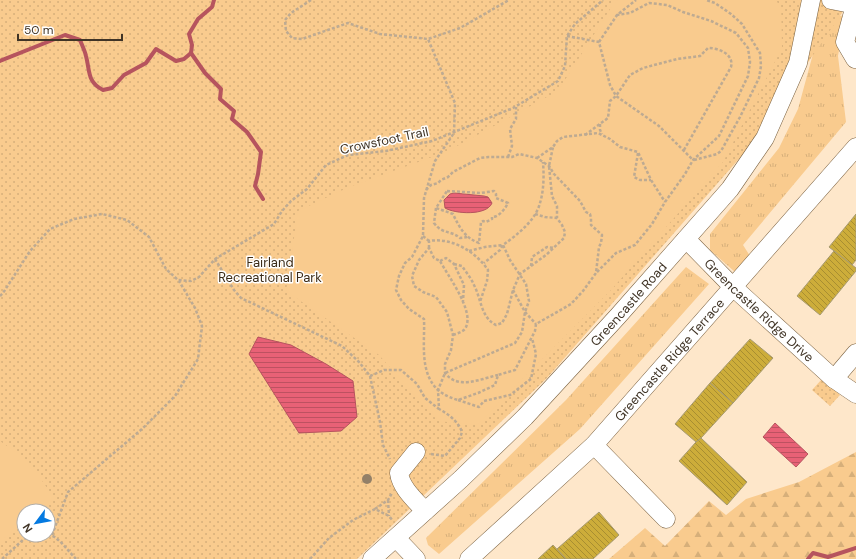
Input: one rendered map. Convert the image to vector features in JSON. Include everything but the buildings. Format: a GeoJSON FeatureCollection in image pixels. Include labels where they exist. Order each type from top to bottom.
{"type":"FeatureCollection","features":[{"type":"Feature","properties":{"kind":"street","name":"Greencastle Road"},"geometry":{"type":"LineString","coordinates":[[372,559],[461,479],[525,416],[618,316],[730,189],[765,138],[798,63],[811,0]]}},
{"type":"Feature","properties":{"kind":"street"},"geometry":{"type":"LineString","coordinates":[[830,0],[856,5],[846,42],[855,59]]}},
{"type":"Feature","properties":{"kind":"street","name":"Greencastle Ridge Terrace"},"geometry":{"type":"LineString","coordinates":[[469,559],[594,445],[856,147]]}},
{"type":"Feature","properties":{"kind":"street","name":"Greencastle Ridge Drive"},"geometry":{"type":"LineString","coordinates":[[686,239],[733,286],[834,379],[856,394]]}},
{"type":"Feature","properties":{"kind":"street"},"geometry":{"type":"LineString","coordinates":[[834,379],[856,354]]}},
{"type":"Feature","properties":{"kind":"street"},"geometry":{"type":"LineString","coordinates":[[594,445],[666,519]]}},
{"type":"Feature","properties":{"kind":"street"},"geometry":{"type":"LineString","coordinates":[[416,452],[399,473],[400,480],[425,511]]}},
{"type":"Feature","properties":{"kind":"street"},"geometry":{"type":"LineString","coordinates":[[399,535],[416,559]]}},
{"type":"Feature","properties":{"kind":"path"},"geometry":{"type":"LineString","coordinates":[[310,0],[291,13],[285,20],[286,31],[292,38],[302,39],[348,23],[380,34],[428,39],[460,28],[509,0]]}},
{"type":"Feature","properties":{"kind":"path"},"geometry":{"type":"LineString","coordinates":[[599,42],[567,36],[575,24],[602,0]]}},
{"type":"Feature","properties":{"kind":"path"},"geometry":{"type":"LineString","coordinates":[[636,0],[617,15],[599,42],[610,86],[616,96],[659,126],[693,160]]}},
{"type":"Feature","properties":{"kind":"path"},"geometry":{"type":"LineString","coordinates":[[693,160],[713,156],[721,151],[759,78],[761,66],[760,53],[742,24],[715,3],[706,0]]}},
{"type":"Feature","properties":{"kind":"path"},"geometry":{"type":"LineString","coordinates":[[536,324],[571,304],[584,291],[596,273],[616,253],[635,245],[652,224],[693,160],[719,136],[748,76],[750,62],[748,48],[736,33],[711,21],[682,12],[667,5],[648,3],[630,12],[617,15]]}},
{"type":"Feature","properties":{"kind":"path","name":"Crowsfoot Trail"},"geometry":{"type":"LineString","coordinates":[[178,280],[191,281],[199,277],[215,259],[274,224],[282,211],[291,201],[307,189],[326,165],[348,155],[432,141],[516,107],[558,81],[565,66],[567,36]]}},
{"type":"Feature","properties":{"kind":"path"},"geometry":{"type":"LineString","coordinates":[[428,39],[455,103],[454,133],[435,161],[424,198],[423,236],[412,257],[405,263],[399,276],[396,290],[401,300],[409,309],[424,319],[424,361],[432,382],[438,390],[445,395],[458,400],[479,407],[484,401],[510,395],[531,379],[536,354],[532,337]]}},
{"type":"Feature","properties":{"kind":"path"},"geometry":{"type":"LineString","coordinates":[[585,135],[608,118],[610,100],[616,96],[630,75],[643,68],[677,59],[700,56],[708,48],[717,49],[730,57],[732,62],[684,150]]}},
{"type":"Feature","properties":{"kind":"path"},"geometry":{"type":"LineString","coordinates":[[508,157],[512,146],[510,129],[516,119],[516,107]]}},
{"type":"Feature","properties":{"kind":"path"},"geometry":{"type":"LineString","coordinates":[[601,122],[600,130],[602,135]]}},
{"type":"Feature","properties":{"kind":"path"},"geometry":{"type":"LineString","coordinates":[[537,158],[553,147],[557,141],[563,137],[598,133],[610,139],[620,147],[638,152],[651,180],[665,202]]}},
{"type":"Feature","properties":{"kind":"path"},"geometry":{"type":"LineString","coordinates":[[440,261],[446,258],[454,264],[462,266],[474,285],[485,314],[491,322],[496,325],[502,323],[507,314],[513,290],[520,274],[562,241],[565,232],[562,224],[557,218],[557,206],[552,196],[549,166],[553,147]]}},
{"type":"Feature","properties":{"kind":"path"},"geometry":{"type":"LineString","coordinates":[[638,152],[634,177],[640,180],[651,180]]}},
{"type":"Feature","properties":{"kind":"path"},"geometry":{"type":"LineString","coordinates":[[426,190],[431,185],[438,183],[440,180],[448,177],[453,172],[480,158],[512,157],[519,154],[537,158],[549,166],[564,186],[582,204],[586,212],[590,214],[592,218],[591,225],[602,235],[596,273]]}},
{"type":"Feature","properties":{"kind":"path"},"geometry":{"type":"LineString","coordinates":[[484,263],[514,237],[535,214],[540,203],[544,178],[543,162]]}},
{"type":"Feature","properties":{"kind":"path"},"geometry":{"type":"LineString","coordinates":[[468,237],[460,238],[438,228],[434,223],[436,208],[447,191],[481,193],[494,191],[496,198],[508,202],[506,209],[496,217],[492,217],[490,221],[481,222],[479,243]]}},
{"type":"Feature","properties":{"kind":"path"},"geometry":{"type":"LineString","coordinates":[[436,208],[453,214],[460,229],[471,240],[485,247]]}},
{"type":"Feature","properties":{"kind":"path"},"geometry":{"type":"LineString","coordinates":[[0,296],[4,293],[30,251],[50,229],[74,219],[102,214],[127,220],[149,237],[166,269],[178,280],[195,308],[202,326],[198,359],[175,396],[142,429],[68,492],[56,521]]}},
{"type":"Feature","properties":{"kind":"path"},"geometry":{"type":"LineString","coordinates":[[535,214],[557,218]]}},
{"type":"Feature","properties":{"kind":"path"},"geometry":{"type":"LineString","coordinates":[[423,236],[429,241],[445,241],[462,246],[484,263],[488,270],[487,281],[480,302]]}},
{"type":"Feature","properties":{"kind":"path"},"geometry":{"type":"LineString","coordinates":[[429,241],[429,248],[434,258],[440,261],[463,301],[468,314],[466,326],[462,332],[453,335]]}},
{"type":"Feature","properties":{"kind":"path"},"geometry":{"type":"LineString","coordinates":[[468,251],[503,245]]}},
{"type":"Feature","properties":{"kind":"path"},"geometry":{"type":"LineString","coordinates":[[445,373],[515,343],[522,332],[525,312],[529,301],[526,284],[510,260],[503,245]]}},
{"type":"Feature","properties":{"kind":"path"},"geometry":{"type":"LineString","coordinates":[[530,267],[532,257],[547,247],[554,248]]}},
{"type":"Feature","properties":{"kind":"path"},"geometry":{"type":"LineString","coordinates":[[429,248],[419,260],[412,276],[414,286],[423,292],[436,297],[447,312],[453,335],[451,350],[445,364],[445,373],[438,390],[439,408]]}},
{"type":"Feature","properties":{"kind":"path"},"geometry":{"type":"LineString","coordinates":[[215,259],[234,290],[241,298],[342,346],[359,362],[370,376],[380,422],[383,445],[393,465],[399,473],[396,484],[388,500],[375,509],[353,520],[329,538],[310,559]]}},
{"type":"Feature","properties":{"kind":"path"},"geometry":{"type":"LineString","coordinates":[[454,264],[464,286],[463,301]]}},
{"type":"Feature","properties":{"kind":"path"},"geometry":{"type":"LineString","coordinates":[[513,290],[525,312],[536,324]]}},
{"type":"Feature","properties":{"kind":"path"},"geometry":{"type":"LineString","coordinates":[[445,373],[453,381],[466,383],[515,370],[535,331],[536,324]]}},
{"type":"Feature","properties":{"kind":"path"},"geometry":{"type":"LineString","coordinates":[[370,376],[384,370],[401,370],[417,384],[425,398],[446,412],[460,426],[462,432],[460,438],[445,456],[416,452]]}},
{"type":"Feature","properties":{"kind":"path"},"geometry":{"type":"LineString","coordinates":[[458,400],[495,385],[498,375]]}},
{"type":"Feature","properties":{"kind":"path"},"geometry":{"type":"LineString","coordinates":[[388,500],[389,516],[399,535]]}},
{"type":"Feature","properties":{"kind":"path"},"geometry":{"type":"LineString","coordinates":[[375,509],[389,516]]}},
{"type":"Feature","properties":{"kind":"path"},"geometry":{"type":"LineString","coordinates":[[56,541],[76,559]]}},
{"type":"Feature","properties":{"kind":"path"},"geometry":{"type":"LineString","coordinates":[[2,559],[20,543]]}},
{"type":"Feature","properties":{"kind":"green space","name":"Fairland Recreational Park"},"geometry":{"type":"Polygon","coordinates":[[[0,0],[849,0],[844,10],[752,144],[547,378],[357,559],[0,559],[0,0]]]}},
{"type":"Feature","properties":{"kind":"green space"},"geometry":{"type":"Polygon","coordinates":[[[618,0],[771,0],[781,4],[782,48],[723,162],[612,289],[477,425],[438,421],[379,355],[286,291],[298,211],[349,187],[446,152],[558,91],[614,3],[618,0]]]}},
{"type":"Feature","properties":{"kind":"green space"},"geometry":{"type":"Polygon","coordinates":[[[828,15],[845,16],[838,56],[846,122],[743,245],[750,256],[735,272],[710,250],[710,234],[779,148],[798,109],[820,28],[828,15]]]}},
{"type":"Feature","properties":{"kind":"green space"},"geometry":{"type":"Polygon","coordinates":[[[686,267],[709,284],[580,429],[439,554],[428,545],[426,538],[566,400],[686,267]]]}},
{"type":"Feature","properties":{"kind":"green space"},"geometry":{"type":"Polygon","coordinates":[[[822,379],[840,395],[830,406],[812,390],[822,379]]]}},
{"type":"Feature","properties":{"kind":"green space"},"geometry":{"type":"Polygon","coordinates":[[[0,441],[28,461],[55,499],[50,503],[16,503],[16,529],[0,542],[0,441]]]}},
{"type":"Feature","properties":{"kind":"green space"},"geometry":{"type":"Polygon","coordinates":[[[856,452],[856,559],[609,559],[645,528],[665,546],[709,501],[726,515],[746,499],[799,482],[856,452]]]}},
{"type":"Feature","properties":{"kind":"shaded area"},"geometry":{"type":"Polygon","coordinates":[[[454,193],[488,197],[492,203],[489,207],[478,212],[456,212],[445,208],[444,200],[450,194],[454,193]]]}},
{"type":"Feature","properties":{"kind":"shaded area"},"geometry":{"type":"Polygon","coordinates":[[[258,337],[291,345],[353,381],[357,417],[341,431],[299,433],[249,354],[258,337]]]}},
{"type":"Feature","properties":{"kind":"shaded area"},"geometry":{"type":"Polygon","coordinates":[[[775,423],[808,454],[796,467],[763,437],[775,423]]]}},
{"type":"Feature","properties":{"kind":"waterway"},"geometry":{"type":"LineString","coordinates":[[0,61],[65,35],[80,40],[86,54],[90,76],[94,83],[103,90],[112,88],[124,75],[146,63],[156,49],[176,61],[184,59],[191,53],[192,45],[189,34],[198,19],[212,7],[214,0]]}},
{"type":"Feature","properties":{"kind":"waterway"},"geometry":{"type":"LineString","coordinates":[[191,53],[205,73],[221,89],[220,99],[234,111],[232,119],[247,132],[261,152],[255,186],[263,199]]}},
{"type":"Feature","properties":{"kind":"waterway"},"geometry":{"type":"LineString","coordinates":[[808,559],[813,553],[828,557],[856,548]]}}]}
